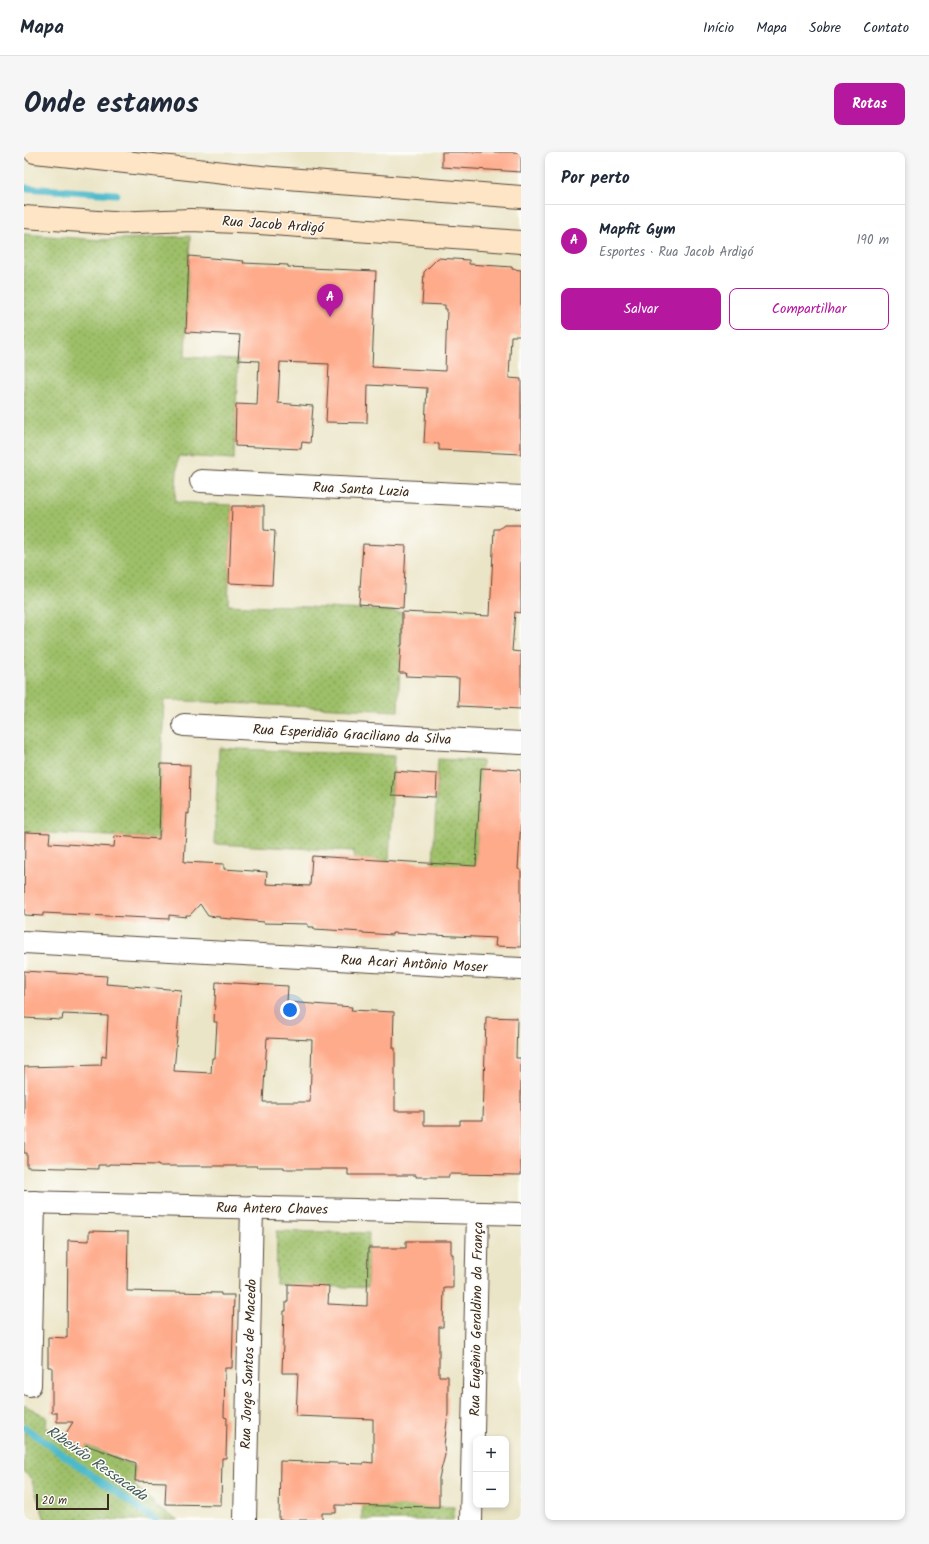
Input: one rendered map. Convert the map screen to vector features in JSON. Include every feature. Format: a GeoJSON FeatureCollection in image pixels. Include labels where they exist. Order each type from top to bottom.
{"type":"FeatureCollection","features":[{"type":"Feature","properties":{"kind":"main road"},"geometry":{"type":"LineString","coordinates":[[35,152],[261,177],[521,197]]}},
{"type":"Feature","properties":{"kind":"main road","name":"Rua Jacob Ardigó"},"geometry":{"type":"LineString","coordinates":[[24,217],[112,223],[191,220],[251,223],[521,242]]}},
{"type":"Feature","properties":{"kind":"street","name":"Rua Santa Luzia"},"geometry":{"type":"LineString","coordinates":[[200,481],[521,497]]}},
{"type":"Feature","properties":{"kind":"street","name":"Rua Esperidião Graciliano da Silva"},"geometry":{"type":"LineString","coordinates":[[184,724],[521,743]]}},
{"type":"Feature","properties":{"kind":"street","name":"Rua Acari Antônio Moser"},"geometry":{"type":"LineString","coordinates":[[24,942],[307,956],[521,969]]}},
{"type":"Feature","properties":{"kind":"street","name":"Rua Antero Chaves"},"geometry":{"type":"LineString","coordinates":[[29,1202],[521,1214]]}},
{"type":"Feature","properties":{"kind":"street"},"geometry":{"type":"LineString","coordinates":[[29,1202],[30,1385]]}},
{"type":"Feature","properties":{"kind":"street","name":"Rua Jorge Santos de Macedo"},"geometry":{"type":"LineString","coordinates":[[245,1520],[252,1207]]}},
{"type":"Feature","properties":{"kind":"street","name":"Rua Eugênio Geraldino da França"},"geometry":{"type":"LineString","coordinates":[[471,1520],[478,1213]]}},
{"type":"Feature","properties":{"kind":"green space"},"geometry":{"type":"Polygon","coordinates":[[[24,234],[100,240],[190,236],[185,357],[238,360],[234,459],[178,456],[175,502],[232,505],[228,605],[271,607],[271,605],[402,612],[398,711],[164,700],[158,842],[152,838],[24,832],[24,234]]]}},
{"type":"Feature","properties":{"kind":"green space"},"geometry":{"type":"Polygon","coordinates":[[[219,748],[394,756],[389,861],[354,859],[354,851],[214,844],[219,748]]]}},
{"type":"Feature","properties":{"kind":"green space"},"geometry":{"type":"Polygon","coordinates":[[[438,759],[482,761],[476,867],[433,864],[438,759]]]}},
{"type":"Feature","properties":{"kind":"green space"},"geometry":{"type":"Polygon","coordinates":[[[277,1231],[369,1233],[367,1288],[276,1284],[277,1231]]]}},
{"type":"Feature","properties":{"kind":"green space"},"geometry":{"type":"Polygon","coordinates":[[[24,1405],[47,1417],[46,1427],[83,1451],[86,1445],[136,1467],[135,1486],[154,1503],[153,1505],[178,1520],[45,1520],[31,1479],[24,1471],[24,1405]]]}},
{"type":"Feature","properties":{"kind":"green space"},"geometry":{"type":"Polygon","coordinates":[[[362,1505],[454,1507],[453,1520],[362,1520],[362,1505]]]}},
{"type":"Feature","properties":{"kind":"building"},"geometry":{"type":"Polygon","coordinates":[[[442,152],[521,152],[521,172],[442,167],[442,152]]]}},
{"type":"Feature","properties":{"kind":"building"},"geometry":{"type":"Polygon","coordinates":[[[189,256],[244,261],[243,263],[288,265],[288,267],[376,271],[372,367],[445,371],[447,309],[445,309],[445,305],[422,304],[424,272],[438,258],[469,260],[469,264],[512,267],[512,269],[521,270],[521,336],[511,336],[509,378],[521,379],[521,454],[439,450],[439,444],[424,443],[427,388],[368,385],[367,423],[326,422],[329,364],[280,362],[278,403],[313,406],[310,443],[302,442],[301,449],[235,446],[236,404],[257,405],[259,361],[238,360],[240,335],[186,332],[189,256]]]}},
{"type":"Feature","properties":{"kind":"building"},"geometry":{"type":"Polygon","coordinates":[[[232,506],[264,506],[264,530],[275,531],[272,585],[229,583],[232,506]]]}},
{"type":"Feature","properties":{"kind":"building"},"geometry":{"type":"Polygon","coordinates":[[[504,525],[521,525],[521,613],[515,612],[512,651],[521,652],[521,709],[458,706],[459,678],[405,676],[406,673],[399,673],[402,645],[402,612],[490,616],[494,529],[499,529],[504,525]]]}},
{"type":"Feature","properties":{"kind":"building"},"geometry":{"type":"Polygon","coordinates":[[[363,544],[406,546],[403,608],[359,604],[363,544]]]}},
{"type":"Feature","properties":{"kind":"building"},"geometry":{"type":"Polygon","coordinates":[[[161,764],[190,765],[189,814],[187,813],[184,862],[224,864],[224,869],[267,872],[266,884],[310,886],[312,856],[476,866],[481,768],[521,770],[521,820],[518,869],[521,870],[521,947],[495,946],[496,938],[363,933],[314,929],[314,927],[308,927],[308,924],[264,923],[220,918],[208,916],[200,904],[190,915],[186,915],[186,917],[169,915],[169,919],[43,913],[43,916],[24,915],[25,832],[50,833],[49,843],[114,847],[115,836],[159,839],[161,764]]]}},
{"type":"Feature","properties":{"kind":"building"},"geometry":{"type":"Polygon","coordinates":[[[394,771],[437,774],[436,797],[392,795],[394,771]]]}},
{"type":"Feature","properties":{"kind":"building"},"geometry":{"type":"Polygon","coordinates":[[[24,971],[107,976],[106,984],[181,990],[174,1071],[211,1073],[212,1058],[215,1058],[217,1022],[214,1022],[216,982],[288,986],[287,1002],[352,1007],[351,1010],[394,1012],[393,1048],[395,1048],[395,1111],[424,1111],[424,1125],[460,1125],[460,1120],[483,1120],[486,1017],[517,1018],[516,1058],[521,1058],[521,1175],[449,1174],[449,1177],[416,1177],[416,1175],[348,1175],[348,1169],[284,1169],[284,1167],[257,1166],[158,1166],[109,1164],[98,1165],[98,1169],[27,1167],[27,1153],[24,1153],[24,1067],[101,1065],[102,1056],[106,1057],[108,1016],[63,1014],[62,1020],[24,1018],[24,971]],[[267,1038],[263,1102],[310,1102],[312,1040],[267,1038]]]}},
{"type":"Feature","properties":{"kind":"building"},"geometry":{"type":"Polygon","coordinates":[[[89,1231],[128,1232],[127,1291],[221,1293],[221,1295],[234,1295],[232,1368],[225,1368],[224,1417],[227,1418],[226,1458],[222,1458],[221,1505],[165,1504],[166,1482],[135,1481],[136,1463],[86,1445],[84,1452],[63,1438],[73,1422],[57,1422],[57,1413],[52,1413],[52,1367],[48,1367],[48,1337],[67,1338],[68,1240],[89,1241],[89,1231]]]}},
{"type":"Feature","properties":{"kind":"building"},"geometry":{"type":"Polygon","coordinates":[[[406,1241],[451,1241],[451,1254],[453,1254],[453,1288],[444,1288],[443,1327],[439,1327],[439,1376],[448,1376],[448,1414],[444,1445],[445,1455],[439,1478],[439,1507],[336,1505],[336,1513],[322,1513],[322,1520],[279,1520],[280,1461],[373,1463],[373,1419],[296,1416],[298,1373],[282,1373],[284,1311],[286,1311],[286,1302],[288,1302],[288,1284],[329,1286],[328,1304],[367,1306],[368,1248],[406,1248],[406,1241]]]}},
{"type":"Feature","properties":{"kind":"waterway"},"geometry":{"type":"LineString","coordinates":[[24,188],[116,194]]}},
{"type":"Feature","properties":{"kind":"waterway","name":"Ribeirão Ressacada"},"geometry":{"type":"LineString","coordinates":[[24,1427],[155,1520]]}},
{"type":"Feature","properties":{"kind":"place","name":"Mapfit Gym"},"geometry":{"type":"Point","coordinates":[330,317]}}]}
